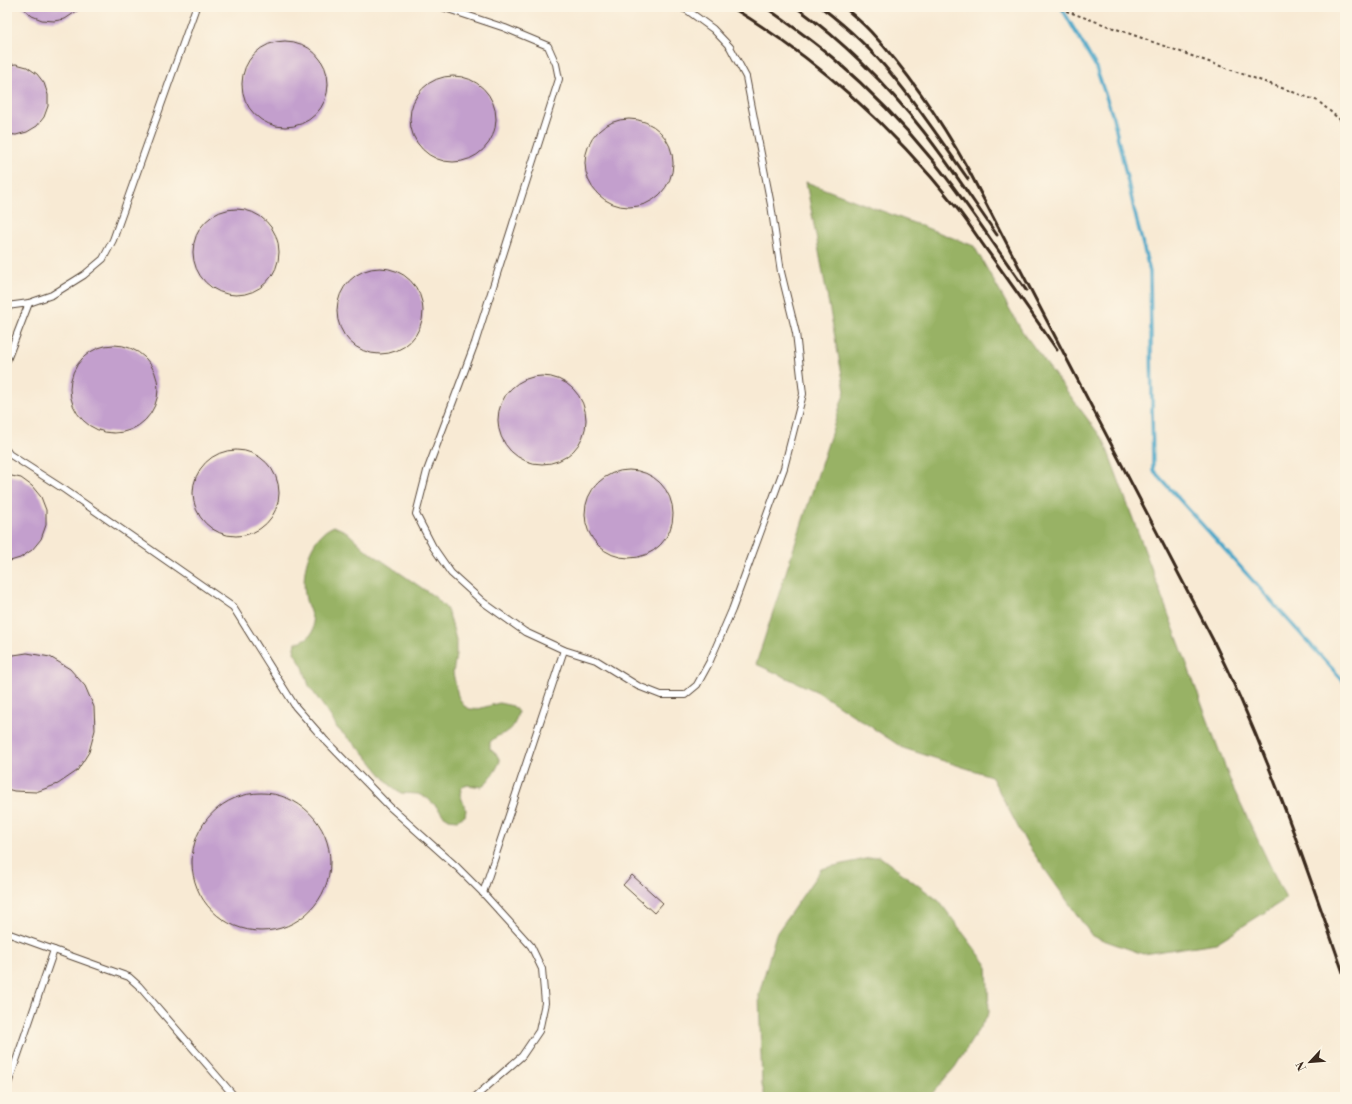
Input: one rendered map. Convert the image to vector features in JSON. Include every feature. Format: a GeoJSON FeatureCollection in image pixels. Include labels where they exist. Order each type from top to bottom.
{"type":"FeatureCollection","features":[{"type":"Feature","properties":{"kind":"lane"},"geometry":{"type":"LineString","coordinates":[[7,306],[29,303],[52,295],[84,275],[103,259],[113,240],[196,7]]}},
{"type":"Feature","properties":{"kind":"lane"},"geometry":{"type":"LineString","coordinates":[[442,7],[505,28],[548,46],[556,64],[559,79],[475,343],[427,471],[416,514],[433,547],[451,572],[483,602],[525,632],[564,650],[596,660],[638,686],[662,695],[686,695],[697,685],[709,663],[732,610],[784,468],[803,394],[796,333],[781,272],[771,205],[746,77],[730,47],[713,29],[687,10],[679,7]]}},
{"type":"Feature","properties":{"kind":"lane"},"geometry":{"type":"LineString","coordinates":[[7,360],[29,303]]}},
{"type":"Feature","properties":{"kind":"lane"},"geometry":{"type":"LineString","coordinates":[[7,451],[233,607],[295,706],[319,734],[390,807],[483,893],[531,946],[542,969],[545,1003],[539,1031],[522,1056],[475,1097]]}},
{"type":"Feature","properties":{"kind":"lane"},"geometry":{"type":"LineString","coordinates":[[483,893],[564,650]]}},
{"type":"Feature","properties":{"kind":"lane"},"geometry":{"type":"LineString","coordinates":[[7,933],[129,977],[139,986],[235,1097]]}},
{"type":"Feature","properties":{"kind":"lane"},"geometry":{"type":"LineString","coordinates":[[7,1086],[54,950]]}},
{"type":"Feature","properties":{"kind":"path"},"geometry":{"type":"LineString","coordinates":[[1055,7],[1318,101],[1345,124]]}},
{"type":"Feature","properties":{"kind":"green space"},"geometry":{"type":"Polygon","coordinates":[[[806,182],[974,246],[1022,331],[1104,441],[1233,788],[1286,899],[1216,943],[1143,954],[1092,936],[1027,844],[991,776],[903,748],[818,692],[756,664],[845,391],[806,182]]]}},
{"type":"Feature","properties":{"kind":"green space"},"geometry":{"type":"Polygon","coordinates":[[[334,526],[347,532],[365,549],[435,597],[446,608],[456,640],[456,655],[453,673],[458,696],[464,706],[470,709],[478,709],[499,703],[513,706],[518,712],[513,726],[507,732],[490,742],[490,749],[497,755],[500,761],[490,778],[482,787],[468,785],[462,787],[460,794],[466,810],[465,816],[457,820],[449,819],[443,815],[428,799],[418,794],[401,793],[390,785],[363,752],[337,728],[309,686],[303,667],[294,652],[296,643],[309,637],[313,630],[312,619],[306,600],[304,582],[306,564],[312,547],[317,540],[324,532],[334,526]]]}},
{"type":"Feature","properties":{"kind":"green space"},"geometry":{"type":"Polygon","coordinates":[[[879,856],[939,901],[987,965],[989,1013],[955,1067],[929,1097],[765,1097],[762,1085],[759,994],[776,934],[821,869],[879,856]]]}},
{"type":"Feature","properties":{"kind":"building"},"geometry":{"type":"Polygon","coordinates":[[[22,7],[83,7],[65,19],[54,21],[42,20],[32,16],[22,7]]]}},
{"type":"Feature","properties":{"kind":"building"},"geometry":{"type":"Polygon","coordinates":[[[285,41],[302,44],[316,53],[325,67],[328,84],[325,101],[316,115],[302,124],[285,127],[268,124],[254,115],[245,101],[242,84],[245,67],[254,53],[268,44],[285,41]]]}},
{"type":"Feature","properties":{"kind":"building"},"geometry":{"type":"Polygon","coordinates":[[[16,64],[27,67],[37,74],[44,83],[48,95],[48,106],[44,117],[37,126],[27,132],[16,135],[7,134],[7,65],[16,64]]]}},
{"type":"Feature","properties":{"kind":"building"},"geometry":{"type":"Polygon","coordinates":[[[453,76],[470,79],[484,88],[493,102],[496,119],[493,136],[484,150],[470,159],[453,162],[436,159],[422,150],[413,136],[410,119],[413,102],[422,88],[436,79],[453,76]]]}},
{"type":"Feature","properties":{"kind":"building"},"geometry":{"type":"Polygon","coordinates":[[[629,119],[646,123],[660,132],[669,146],[673,163],[669,180],[660,194],[646,203],[629,207],[612,203],[598,194],[589,180],[585,163],[589,146],[598,132],[612,123],[629,119]]]}},
{"type":"Feature","properties":{"kind":"building"},"geometry":{"type":"Polygon","coordinates":[[[228,209],[244,209],[253,212],[267,221],[276,235],[279,244],[279,260],[276,269],[267,283],[253,292],[244,295],[228,295],[212,288],[205,283],[200,276],[193,260],[193,244],[200,228],[205,221],[212,216],[228,209]]]}},
{"type":"Feature","properties":{"kind":"building"},"geometry":{"type":"Polygon","coordinates":[[[380,268],[397,271],[411,280],[420,294],[423,311],[420,328],[411,342],[397,351],[380,354],[363,351],[349,342],[340,328],[337,311],[340,294],[349,280],[363,271],[380,268]]]}},
{"type":"Feature","properties":{"kind":"building"},"geometry":{"type":"Polygon","coordinates":[[[114,345],[131,348],[145,358],[155,372],[158,389],[155,406],[145,420],[131,430],[114,433],[97,430],[83,420],[73,406],[70,389],[73,372],[83,358],[97,348],[114,345]]]}},
{"type":"Feature","properties":{"kind":"building"},"geometry":{"type":"Polygon","coordinates":[[[542,376],[559,380],[573,389],[582,403],[586,420],[582,437],[573,451],[559,460],[542,464],[525,460],[511,451],[502,437],[498,420],[502,403],[511,389],[525,380],[542,376]]]}},
{"type":"Feature","properties":{"kind":"building"},"geometry":{"type":"Polygon","coordinates":[[[236,450],[252,453],[260,457],[272,469],[276,477],[279,493],[276,509],[272,517],[260,529],[252,533],[236,536],[220,533],[212,529],[200,517],[196,509],[193,493],[196,477],[200,469],[212,457],[220,453],[236,450]]]}},
{"type":"Feature","properties":{"kind":"building"},"geometry":{"type":"Polygon","coordinates":[[[629,470],[646,474],[660,483],[669,497],[673,514],[669,531],[660,545],[646,554],[629,558],[612,554],[598,545],[589,531],[585,514],[589,497],[598,483],[612,474],[629,470]]]}},
{"type":"Feature","properties":{"kind":"building"},"geometry":{"type":"Polygon","coordinates":[[[7,475],[21,478],[32,486],[41,497],[46,510],[46,525],[41,539],[32,550],[20,558],[7,562],[7,475]]]}},
{"type":"Feature","properties":{"kind":"building"},"geometry":{"type":"Polygon","coordinates":[[[27,653],[50,657],[70,669],[85,686],[94,707],[95,730],[89,752],[77,771],[58,784],[36,792],[14,791],[7,789],[7,656],[27,653]]]}},
{"type":"Feature","properties":{"kind":"building"},"geometry":{"type":"Polygon","coordinates":[[[254,793],[268,793],[294,801],[310,813],[322,829],[325,836],[329,849],[329,875],[325,888],[322,895],[310,911],[294,923],[287,926],[268,931],[254,931],[228,923],[212,911],[200,895],[197,888],[192,869],[192,855],[200,829],[212,813],[228,801],[235,798],[254,793]]]}},
{"type":"Feature","properties":{"kind":"building"},"geometry":{"type":"Polygon","coordinates":[[[632,875],[663,903],[654,913],[623,885],[632,875]]]}},
{"type":"Feature","properties":{"kind":"waterway"},"geometry":{"type":"LineString","coordinates":[[1061,7],[1095,65],[1113,117],[1150,272],[1153,470],[1345,683]]}},
{"type":"Feature","properties":{"kind":"railway"},"geometry":{"type":"LineString","coordinates":[[731,7],[763,27],[824,72],[907,150],[960,213],[1057,350]]}},
{"type":"Feature","properties":{"kind":"railway"},"geometry":{"type":"LineString","coordinates":[[765,7],[808,38],[860,82],[923,148],[946,177],[1026,290]]}},
{"type":"Feature","properties":{"kind":"railway"},"geometry":{"type":"LineString","coordinates":[[796,7],[814,20],[864,65],[910,115],[934,145],[997,235]]}},
{"type":"Feature","properties":{"kind":"railway"},"geometry":{"type":"LineString","coordinates":[[821,7],[859,39],[884,66],[922,113],[968,179]]}},
{"type":"Feature","properties":{"kind":"railway"},"geometry":{"type":"LineString","coordinates":[[844,7],[868,29],[899,64],[924,98],[957,150],[1213,640],[1233,681],[1268,765],[1345,978]]}}]}
